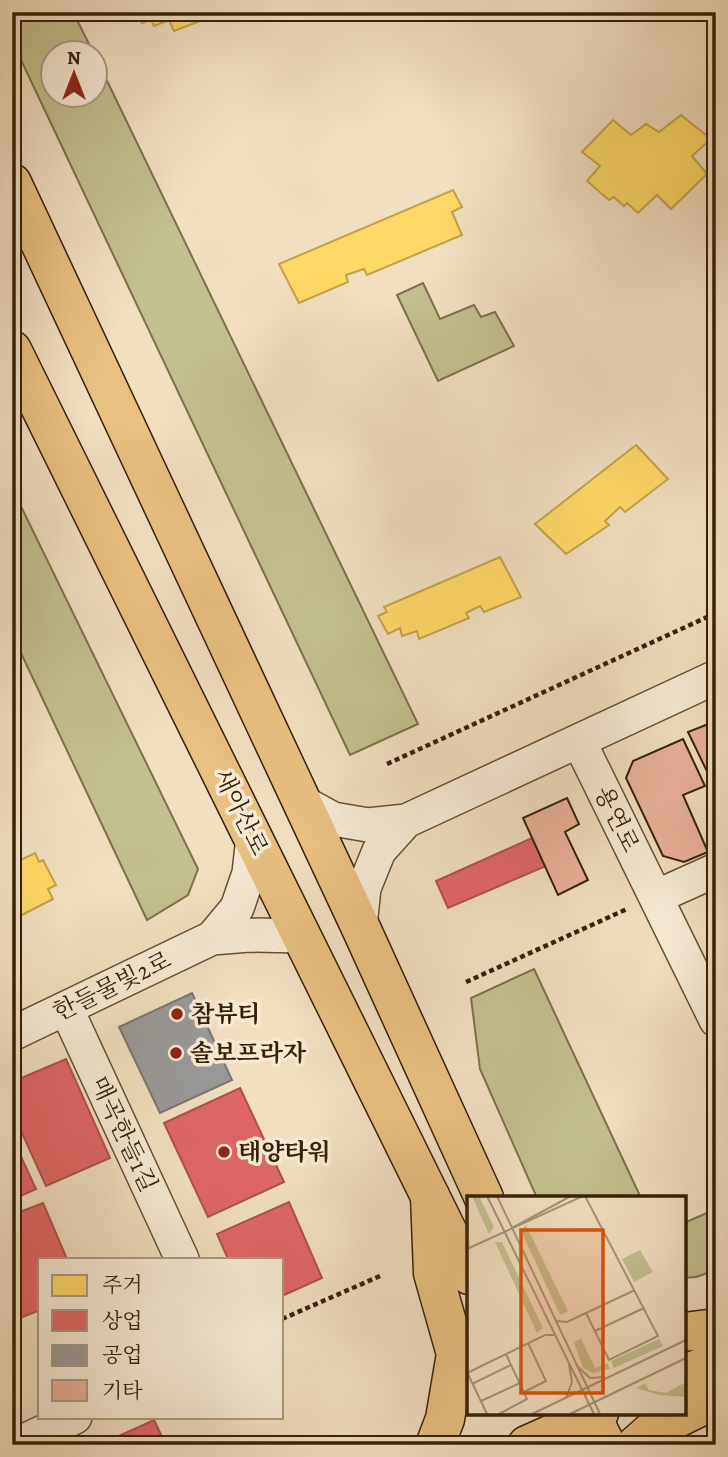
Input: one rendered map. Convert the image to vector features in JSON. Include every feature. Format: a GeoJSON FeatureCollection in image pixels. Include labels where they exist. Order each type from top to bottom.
{"type":"FeatureCollection","features":[{"type":"Feature","properties":{"kind":"main road"},"geometry":{"type":"LineString","coordinates":[[12,183],[360,926],[483,1196]]}},
{"type":"Feature","properties":{"kind":"main road","name":"새아산로"},"geometry":{"type":"LineString","coordinates":[[12,350],[467,1271]]}},
{"type":"Feature","properties":{"kind":"main road"},"geometry":{"type":"LineString","coordinates":[[430,1196],[433,1273],[456,1354],[445,1419],[435,1445]]}},
{"type":"Feature","properties":{"kind":"main road"},"geometry":{"type":"LineString","coordinates":[[686,1332],[716,1328]]}},
{"type":"Feature","properties":{"kind":"main road"},"geometry":{"type":"LineString","coordinates":[[686,1374],[716,1361]]}},
{"type":"Feature","properties":{"kind":"main road"},"geometry":{"type":"LineString","coordinates":[[686,1414],[716,1399]]}},
{"type":"Feature","properties":{"kind":"main road"},"geometry":{"type":"LineString","coordinates":[[636,1445],[653,1430],[683,1415]]}},
{"type":"Feature","properties":{"kind":"main road"},"geometry":{"type":"LineString","coordinates":[[542,1435],[597,1422]]}},
{"type":"Feature","properties":{"kind":"street"},"geometry":{"type":"LineString","coordinates":[[302,802],[333,819],[368,825],[406,821],[716,677]]}},
{"type":"Feature","properties":{"kind":"street","name":"용연로"},"geometry":{"type":"LineString","coordinates":[[579,741],[642,903],[716,1020]]}},
{"type":"Feature","properties":{"kind":"street"},"geometry":{"type":"LineString","coordinates":[[360,926],[364,887],[379,851],[406,821]]}},
{"type":"Feature","properties":{"kind":"street"},"geometry":{"type":"LineString","coordinates":[[212,938],[236,908],[249,873],[253,838]]}},
{"type":"Feature","properties":{"kind":"street"},"geometry":{"type":"LineString","coordinates":[[642,903],[716,870]]}},
{"type":"Feature","properties":{"kind":"street"},"geometry":{"type":"LineString","coordinates":[[212,938],[249,935],[302,936]]}},
{"type":"Feature","properties":{"kind":"street","name":"한들물빛2로"},"geometry":{"type":"LineString","coordinates":[[12,1034],[212,938]]}},
{"type":"Feature","properties":{"kind":"street","name":"매곡한들1길"},"geometry":{"type":"LineString","coordinates":[[66,1008],[182,1258]]}},
{"type":"Feature","properties":{"kind":"street"},"geometry":{"type":"LineString","coordinates":[[21,1434],[72,1418]]}},
{"type":"Feature","properties":{"kind":"path"},"geometry":{"type":"LineString","coordinates":[[387,764],[716,613]]}},
{"type":"Feature","properties":{"kind":"path"},"geometry":{"type":"LineString","coordinates":[[467,982],[642,903]]}},
{"type":"Feature","properties":{"kind":"path"},"geometry":{"type":"LineString","coordinates":[[284,1319],[380,1276]]}},
{"type":"Feature","properties":{"kind":"shaded area"},"geometry":{"type":"Polygon","coordinates":[[[12,12],[73,12],[86,38],[38,38],[38,96],[12,41],[12,12]]]}},
{"type":"Feature","properties":{"kind":"shaded area"},"geometry":{"type":"Polygon","coordinates":[[[108,83],[418,724],[350,755],[44,108],[108,108],[108,83]]]}},
{"type":"Feature","properties":{"kind":"shaded area"},"geometry":{"type":"Polygon","coordinates":[[[423,283],[440,319],[474,305],[481,317],[495,312],[514,346],[438,381],[397,295],[423,283]]]}},
{"type":"Feature","properties":{"kind":"shaded area"},"geometry":{"type":"Polygon","coordinates":[[[12,488],[198,869],[188,895],[147,920],[12,634],[12,488]]]}},
{"type":"Feature","properties":{"kind":"shaded area"},"geometry":{"type":"Polygon","coordinates":[[[534,969],[640,1196],[536,1196],[480,1069],[471,998],[534,969]]]}},
{"type":"Feature","properties":{"kind":"shaded area"},"geometry":{"type":"Polygon","coordinates":[[[716,1209],[716,1270],[686,1278],[686,1222],[716,1209]]]}},
{"type":"Feature","properties":{"kind":"building: 주거"},"geometry":{"type":"Polygon","coordinates":[[[136,12],[221,13],[174,31],[169,20],[154,26],[151,20],[142,23],[136,12]]]}},
{"type":"Feature","properties":{"kind":"building: 주거"},"geometry":{"type":"Polygon","coordinates":[[[681,115],[711,139],[692,156],[707,174],[671,209],[657,195],[638,213],[627,203],[624,206],[614,197],[609,200],[587,181],[600,166],[582,152],[613,120],[631,135],[646,124],[659,132],[681,115]]]}},
{"type":"Feature","properties":{"kind":"building: 주거"},"geometry":{"type":"Polygon","coordinates":[[[453,190],[462,207],[452,212],[462,235],[367,275],[364,269],[346,275],[348,282],[299,303],[279,264],[453,190]]]}},
{"type":"Feature","properties":{"kind":"building: 주거"},"geometry":{"type":"Polygon","coordinates":[[[636,445],[668,479],[625,512],[620,507],[605,521],[609,525],[566,554],[535,524],[636,445]]]}},
{"type":"Feature","properties":{"kind":"building: 주거"},"geometry":{"type":"Polygon","coordinates":[[[500,557],[521,597],[484,612],[480,606],[466,613],[469,618],[419,639],[417,631],[402,636],[400,628],[388,634],[378,616],[387,612],[384,607],[500,557]]]}},
{"type":"Feature","properties":{"kind":"building: 주거"},"geometry":{"type":"Polygon","coordinates":[[[35,853],[39,862],[43,860],[56,885],[48,889],[53,899],[12,920],[12,864],[35,853]]]}},
{"type":"Feature","properties":{"kind":"building: 상업"},"geometry":{"type":"Polygon","coordinates":[[[532,838],[546,866],[448,908],[436,881],[532,838]]]}},
{"type":"Feature","properties":{"kind":"building: 상업"},"geometry":{"type":"Polygon","coordinates":[[[66,1059],[110,1158],[46,1186],[12,1111],[12,1082],[66,1059]]]}},
{"type":"Feature","properties":{"kind":"building: 상업","name":"태양타워"},"geometry":{"type":"Polygon","coordinates":[[[240,1088],[284,1182],[208,1217],[164,1123],[240,1088]]]}},
{"type":"Feature","properties":{"kind":"building: 상업"},"geometry":{"type":"Polygon","coordinates":[[[12,1137],[36,1189],[12,1200],[12,1137]]]}},
{"type":"Feature","properties":{"kind":"building: 상업"},"geometry":{"type":"Polygon","coordinates":[[[289,1202],[322,1278],[284,1295],[284,1258],[228,1258],[217,1234],[289,1202]]]}},
{"type":"Feature","properties":{"kind":"building: 상업"},"geometry":{"type":"Polygon","coordinates":[[[43,1203],[67,1258],[38,1258],[38,1311],[15,1320],[12,1313],[12,1215],[43,1203]]]}},
{"type":"Feature","properties":{"kind":"building: 상업"},"geometry":{"type":"Polygon","coordinates":[[[154,1420],[166,1445],[99,1445],[154,1420]]]}},
{"type":"Feature","properties":{"kind":"building: 공업","name":"솔보프라자"},"geometry":{"type":"Polygon","coordinates":[[[192,993],[232,1080],[160,1113],[119,1027],[192,993]]]}},
{"type":"Feature","properties":{"kind":"building: 기타"},"geometry":{"type":"Polygon","coordinates":[[[716,721],[716,790],[688,732],[716,721]]]}},
{"type":"Feature","properties":{"kind":"building: 기타"},"geometry":{"type":"Polygon","coordinates":[[[683,739],[705,786],[683,795],[708,852],[684,862],[663,856],[626,778],[633,761],[683,739]]]}},
{"type":"Feature","properties":{"kind":"building: 기타"},"geometry":{"type":"Polygon","coordinates":[[[567,798],[579,824],[565,832],[588,880],[558,895],[523,818],[567,798]]]}},
{"type":"Feature","properties":{"kind":"place","name":"참뷰티"},"geometry":{"type":"Point","coordinates":[177,1014]}},
{"type":"Feature","properties":{"kind":"place","name":"솔보프라자"},"geometry":{"type":"Point","coordinates":[176,1053]}},
{"type":"Feature","properties":{"kind":"place","name":"태양타워"},"geometry":{"type":"Point","coordinates":[224,1152]}}]}
